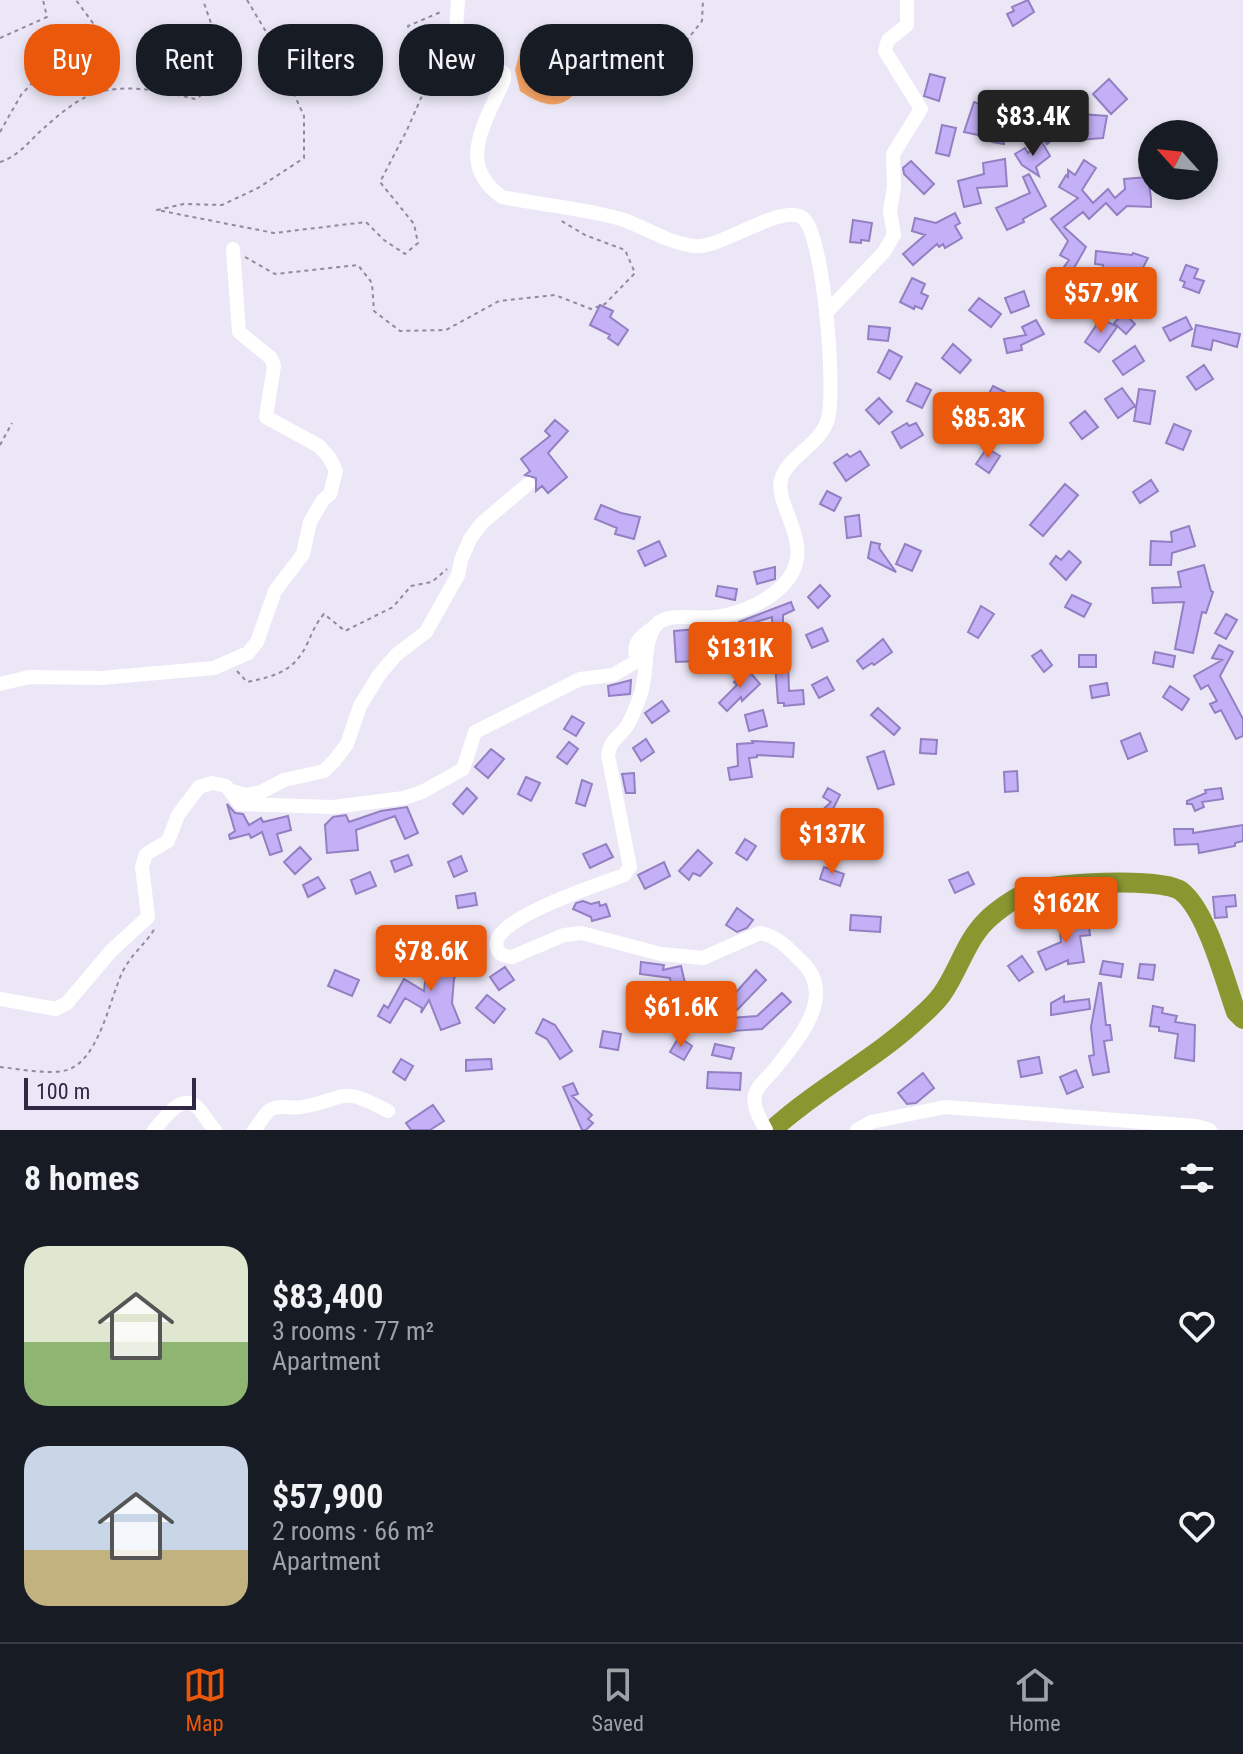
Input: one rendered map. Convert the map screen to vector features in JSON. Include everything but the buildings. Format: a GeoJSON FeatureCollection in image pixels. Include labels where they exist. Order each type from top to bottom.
{"type":"FeatureCollection","features":[{"type":"Feature","properties":{"kind":"street"},"geometry":{"type":"LineString","coordinates":[[826,313],[884,252],[894,235],[890,211],[894,187],[893,154],[921,109],[885,51],[888,40],[907,25],[907,0]]}},
{"type":"Feature","properties":{"kind":"street"},"geometry":{"type":"LineString","coordinates":[[0,999],[56,1009],[67,1003],[111,951],[148,917],[142,867],[146,854],[168,841],[178,815],[199,787],[212,783],[226,786],[240,804],[333,807],[404,798],[422,792],[463,769],[475,732],[580,679],[613,675],[637,661],[634,652],[638,638],[664,619],[715,618],[744,610],[766,598],[791,576],[795,566],[796,541],[792,520],[780,490],[782,475],[818,438],[829,418],[826,313],[821,261],[811,230],[804,218],[796,215],[775,218],[697,247],[620,219],[502,197],[481,178],[475,160],[482,130],[504,80],[504,73],[461,41],[456,31],[458,2]]}},
{"type":"Feature","properties":{"kind":"street"},"geometry":{"type":"LineString","coordinates":[[0,684],[29,677],[101,678],[214,668],[248,653],[257,642],[275,591],[303,554],[310,522],[330,494],[336,471],[319,446],[266,417],[274,366],[271,358],[239,332],[233,249]]}},
{"type":"Feature","properties":{"kind":"street"},"geometry":{"type":"LineString","coordinates":[[228,790],[246,795],[261,792],[284,780],[324,771],[335,760],[347,744],[360,706],[379,675],[396,655],[426,632],[458,575],[470,539],[482,523],[528,484]]}},
{"type":"Feature","properties":{"kind":"street"},"geometry":{"type":"LineString","coordinates":[[655,626],[648,644],[647,674],[640,697],[626,727],[610,743],[608,755],[630,867],[624,875],[543,904],[500,933],[495,941],[497,950],[512,957],[564,935],[581,933],[661,954],[703,958],[760,933],[778,940],[814,975],[817,995],[815,1006],[802,1029],[756,1091],[756,1111],[766,1130]]}},
{"type":"Feature","properties":{"kind":"street"},"geometry":{"type":"LineString","coordinates":[[254,1130],[269,1111],[281,1107],[300,1107],[343,1094],[358,1095],[388,1111]]}},
{"type":"Feature","properties":{"kind":"street"},"geometry":{"type":"LineString","coordinates":[[154,1130],[179,1104],[189,1103],[197,1107],[215,1130]]}},
{"type":"Feature","properties":{"kind":"street"},"geometry":{"type":"LineString","coordinates":[[857,1130],[871,1122],[945,1107],[1182,1125],[1210,1130]]}},
{"type":"Feature","properties":{"kind":"path"},"geometry":{"type":"LineString","coordinates":[[0,38],[47,17],[43,0]]}},
{"type":"Feature","properties":{"kind":"path"},"geometry":{"type":"LineString","coordinates":[[0,132],[21,95],[49,65],[98,30],[76,0]]}},
{"type":"Feature","properties":{"kind":"path"},"geometry":{"type":"LineString","coordinates":[[0,162],[13,158],[45,127],[89,95],[123,88],[195,99],[220,84],[221,52],[203,0]]}},
{"type":"Feature","properties":{"kind":"path"},"geometry":{"type":"LineString","coordinates":[[247,0],[265,30],[304,116],[304,158],[258,188],[222,205],[184,204],[157,210],[274,233],[366,222],[384,240],[405,254],[418,243],[414,224],[380,182],[431,75],[408,26],[458,2]]}},
{"type":"Feature","properties":{"kind":"path"},"geometry":{"type":"LineString","coordinates":[[693,32],[702,21],[703,0]]}},
{"type":"Feature","properties":{"kind":"path"},"geometry":{"type":"LineString","coordinates":[[233,249],[275,274],[358,265],[372,283],[374,311],[400,331],[446,330],[499,301],[555,295],[591,309],[605,304],[635,273],[625,250],[585,235],[553,216]]}},
{"type":"Feature","properties":{"kind":"path"},"geometry":{"type":"LineString","coordinates":[[0,445],[12,423]]}},
{"type":"Feature","properties":{"kind":"path"},"geometry":{"type":"LineString","coordinates":[[227,662],[247,682],[277,676],[294,665],[315,624],[324,614],[345,631],[393,607],[411,586],[432,582],[459,558],[461,560]]}},
{"type":"Feature","properties":{"kind":"path"},"geometry":{"type":"LineString","coordinates":[[0,1067],[62,1071],[76,1066],[89,1052],[106,1019],[122,973],[132,955],[154,931],[156,926],[148,917]]}},
{"type":"Feature","properties":{"kind":"shaded area"},"geometry":{"type":"Polygon","coordinates":[[[520,52],[520,91],[515,70],[520,52]]]}},
{"type":"Feature","properties":{"kind":"shaded area"},"geometry":{"type":"Polygon","coordinates":[[[528,96],[572,96],[561,103],[536,101],[528,96]]]}},
{"type":"Feature","properties":{"kind":"waterway"},"geometry":{"type":"LineString","coordinates":[[772,1130],[924,1013],[942,994],[986,921],[1016,898],[1038,889],[1129,883],[1152,884],[1181,891],[1207,930],[1236,1012],[1243,1019]]}}]}
